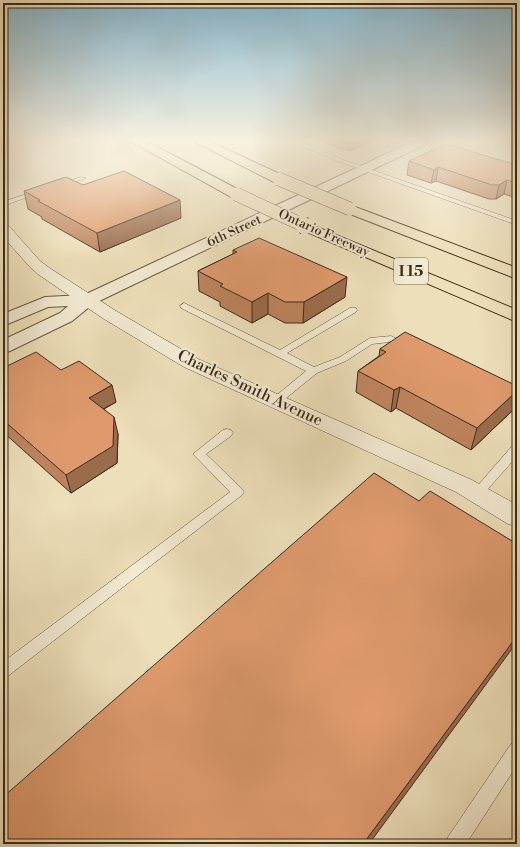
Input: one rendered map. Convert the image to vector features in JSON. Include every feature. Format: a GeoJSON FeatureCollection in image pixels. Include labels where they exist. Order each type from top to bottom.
{"type":"FeatureCollection","features":[{"type":"Feature","properties":{"kind":"highway","name":"Ontario Freeway"},"geometry":{"type":"LineString","coordinates":[[211,181],[305,226],[517,317]]}},
{"type":"Feature","properties":{"kind":"highway","name":"Ontario Freeway"},"geometry":{"type":"LineString","coordinates":[[283,181],[350,209],[517,274]]}},
{"type":"Feature","properties":{"kind":"street","name":"6th Street"},"geometry":{"type":"LineString","coordinates":[[3,347],[66,317],[87,300],[341,181]]}},
{"type":"Feature","properties":{"kind":"street","name":"Charles Smith Avenue"},"geometry":{"type":"LineString","coordinates":[[3,228],[35,264],[58,282],[192,363],[464,486],[517,517]]}},
{"type":"Feature","properties":{"kind":"street","name":"6th Street"},"geometry":{"type":"LineString","coordinates":[[3,320],[45,302],[87,300]]}},
{"type":"Feature","properties":{"kind":"lane"},"geometry":{"type":"LineString","coordinates":[[54,187],[75,181]]}},
{"type":"Feature","properties":{"kind":"lane"},"geometry":{"type":"LineString","coordinates":[[399,181],[515,220]]}},
{"type":"Feature","properties":{"kind":"lane"},"geometry":{"type":"LineString","coordinates":[[3,204],[46,190]]}},
{"type":"Feature","properties":{"kind":"lane"},"geometry":{"type":"LineString","coordinates":[[184,306],[210,321],[281,353],[313,371]]}},
{"type":"Feature","properties":{"kind":"lane"},"geometry":{"type":"LineString","coordinates":[[281,353],[353,310]]}},
{"type":"Feature","properties":{"kind":"lane"},"geometry":{"type":"LineString","coordinates":[[276,401],[313,371],[343,359],[370,341],[391,339],[412,349]]}},
{"type":"Feature","properties":{"kind":"lane"},"geometry":{"type":"LineString","coordinates":[[3,671],[238,492],[199,454],[228,433]]}},
{"type":"Feature","properties":{"kind":"lane"},"geometry":{"type":"LineString","coordinates":[[477,494],[517,448]]}},
{"type":"Feature","properties":{"kind":"lane"},"geometry":{"type":"LineString","coordinates":[[456,844],[517,750]]}},
{"type":"Feature","properties":{"kind":"building"},"geometry":{"type":"Polygon","coordinates":[[[55,181],[73,181],[83,185],[96,181],[142,181],[180,200],[97,233],[38,201],[40,200],[24,191],[55,181]]]}},
{"type":"Feature","properties":{"kind":"building"},"geometry":{"type":"Polygon","coordinates":[[[479,181],[506,181],[499,185],[492,185],[479,181]]]}},
{"type":"Feature","properties":{"kind":"building"},"geometry":{"type":"Polygon","coordinates":[[[509,181],[517,181],[517,183],[509,181]]]}},
{"type":"Feature","properties":{"kind":"building"},"geometry":{"type":"Polygon","coordinates":[[[259,238],[347,277],[304,302],[285,302],[268,293],[252,302],[220,286],[223,284],[198,271],[237,252],[233,250],[259,238]]]}},
{"type":"Feature","properties":{"kind":"building"},"geometry":{"type":"Polygon","coordinates":[[[405,332],[517,386],[517,391],[477,428],[400,387],[394,390],[358,371],[386,352],[380,349],[405,332]]]}},
{"type":"Feature","properties":{"kind":"building"},"geometry":{"type":"Polygon","coordinates":[[[36,352],[61,370],[79,361],[112,385],[89,398],[114,417],[113,446],[66,475],[3,420],[3,368],[36,352]]]}},
{"type":"Feature","properties":{"kind":"building"},"geometry":{"type":"Polygon","coordinates":[[[374,473],[419,501],[430,491],[517,544],[517,636],[363,844],[3,844],[3,797],[374,473]]]}}]}
